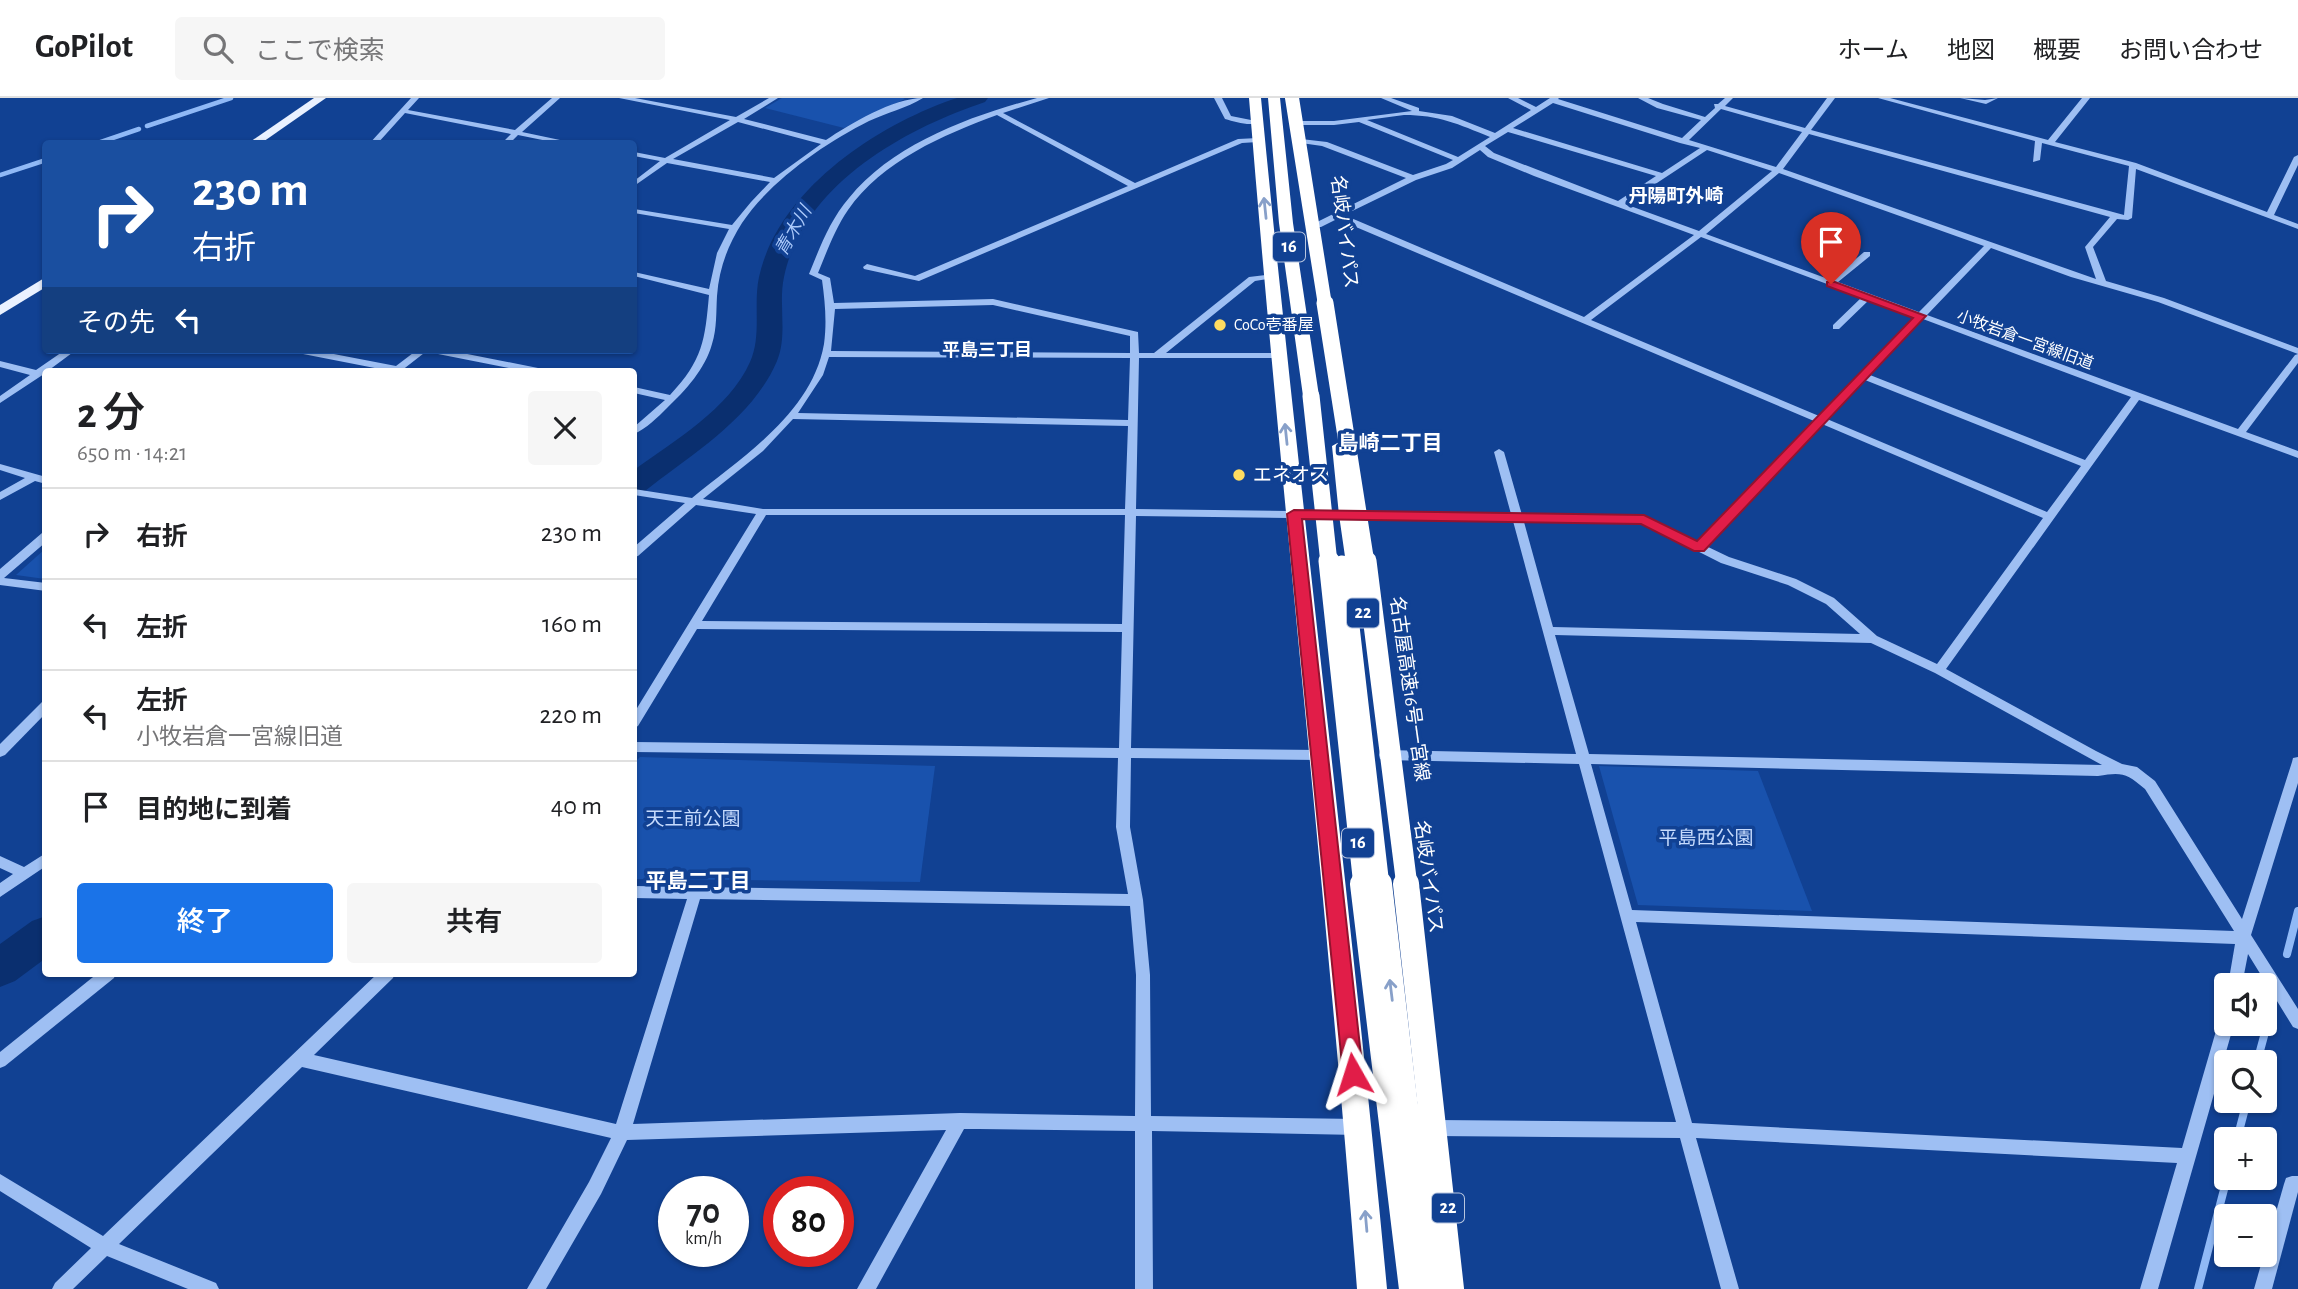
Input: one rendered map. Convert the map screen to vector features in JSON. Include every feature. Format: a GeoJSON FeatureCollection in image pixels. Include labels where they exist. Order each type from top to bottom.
{"type":"FeatureCollection","features":[{"type":"Feature","properties":{"kind":"highway"},"geometry":{"type":"LineString","coordinates":[[1255,98],[1278,356],[1358,1127],[1371,1289]]}},
{"type":"Feature","properties":{"kind":"highway","name":"16"},"geometry":{"type":"LineString","coordinates":[[1274,98],[1287,236],[1311,396],[1367,923],[1412,1289]]}},
{"type":"Feature","properties":{"kind":"highway","name":"名岐バイパス"},"geometry":{"type":"LineString","coordinates":[[1294,98],[1318,225],[1348,516],[1385,755],[1435,1128],[1461,1289]]}},
{"type":"Feature","properties":{"kind":"highway","name":"名古屋高速16号一宮線"},"geometry":{"type":"LineString","coordinates":[[1294,98],[1366,564],[1397,798],[1451,1289]]}},
{"type":"Feature","properties":{"kind":"highway"},"geometry":{"type":"LineString","coordinates":[[1311,396],[1329,466],[1428,1289]]}},
{"type":"Feature","properties":{"kind":"main road"},"geometry":{"type":"LineString","coordinates":[[257,140],[321,98]]}},
{"type":"Feature","properties":{"kind":"main road"},"geometry":{"type":"LineString","coordinates":[[0,311],[42,284]]}},
{"type":"Feature","properties":{"kind":"street"},"geometry":{"type":"LineString","coordinates":[[376,140],[415,98]]}},
{"type":"Feature","properties":{"kind":"street"},"geometry":{"type":"LineString","coordinates":[[508,140],[556,98]]}},
{"type":"Feature","properties":{"kind":"street"},"geometry":{"type":"LineString","coordinates":[[623,98],[737,119],[827,143]]}},
{"type":"Feature","properties":{"kind":"street"},"geometry":{"type":"LineString","coordinates":[[637,182],[666,160],[775,98]]}},
{"type":"Feature","properties":{"kind":"street"},"geometry":{"type":"LineString","coordinates":[[637,428],[671,398],[705,357],[713,293],[722,251],[736,228],[776,181],[827,143],[888,109],[915,98]]}},
{"type":"Feature","properties":{"kind":"street"},"geometry":{"type":"LineString","coordinates":[[637,550],[743,463],[793,416],[821,371],[827,354],[832,306],[826,278],[813,274],[832,229],[855,195],[893,163],[940,137],[997,112],[1045,98]]}},
{"type":"Feature","properties":{"kind":"street"},"geometry":{"type":"LineString","coordinates":[[1385,98],[1495,136]]}},
{"type":"Feature","properties":{"kind":"street"},"geometry":{"type":"LineString","coordinates":[[1512,98],[1537,110]]}},
{"type":"Feature","properties":{"kind":"street"},"geometry":{"type":"LineString","coordinates":[[1642,98],[1705,119]]}},
{"type":"Feature","properties":{"kind":"street"},"geometry":{"type":"LineString","coordinates":[[1683,141],[1717,106],[1729,98]]}},
{"type":"Feature","properties":{"kind":"street"},"geometry":{"type":"LineString","coordinates":[[1585,320],[1778,170],[1832,98]]}},
{"type":"Feature","properties":{"kind":"street"},"geometry":{"type":"LineString","coordinates":[[1882,98],[2133,165],[2298,227]]}},
{"type":"Feature","properties":{"kind":"street"},"geometry":{"type":"LineString","coordinates":[[1964,98],[1986,102],[1994,98]]}},
{"type":"Feature","properties":{"kind":"street"},"geometry":{"type":"LineString","coordinates":[[2050,142],[2086,98]]}},
{"type":"Feature","properties":{"kind":"street"},"geometry":{"type":"LineString","coordinates":[[1318,225],[1413,178],[1459,160],[1554,99],[1778,170],[2102,283],[2161,300],[2298,351]]}},
{"type":"Feature","properties":{"kind":"street"},"geometry":{"type":"LineString","coordinates":[[1219,101],[1228,117],[1258,131]]}},
{"type":"Feature","properties":{"kind":"street"},"geometry":{"type":"LineString","coordinates":[[1219,101],[1230,102]]}},
{"type":"Feature","properties":{"kind":"street"},"geometry":{"type":"LineString","coordinates":[[1717,106],[2127,218],[2133,165]]}},
{"type":"Feature","properties":{"kind":"street"},"geometry":{"type":"LineString","coordinates":[[403,111],[554,140]]}},
{"type":"Feature","properties":{"kind":"street"},"geometry":{"type":"LineString","coordinates":[[997,112],[1134,186]]}},
{"type":"Feature","properties":{"kind":"street"},"geometry":{"type":"LineString","coordinates":[[1302,132],[1404,113],[1427,113]]}},
{"type":"Feature","properties":{"kind":"street"},"geometry":{"type":"LineString","coordinates":[[1362,121],[1459,160]]}},
{"type":"Feature","properties":{"kind":"street"},"geometry":{"type":"LineString","coordinates":[[1507,129],[1663,176]]}},
{"type":"Feature","properties":{"kind":"street"},"geometry":{"type":"LineString","coordinates":[[867,267],[916,279],[1241,141],[1258,131]]}},
{"type":"Feature","properties":{"kind":"street"},"geometry":{"type":"LineString","coordinates":[[1302,132],[1324,144],[1413,178]]}},
{"type":"Feature","properties":{"kind":"street"},"geometry":{"type":"LineString","coordinates":[[2036,160],[2039,140]]}},
{"type":"Feature","properties":{"kind":"street","name":"小牧岩倉一宮線旧道"},"geometry":{"type":"LineString","coordinates":[[1481,147],[1515,165],[1617,205],[2298,455]]}},
{"type":"Feature","properties":{"kind":"street"},"geometry":{"type":"LineString","coordinates":[[1617,205],[1706,148]]}},
{"type":"Feature","properties":{"kind":"street"},"geometry":{"type":"LineString","coordinates":[[637,155],[776,181]]}},
{"type":"Feature","properties":{"kind":"street"},"geometry":{"type":"LineString","coordinates":[[2269,216],[2298,157]]}},
{"type":"Feature","properties":{"kind":"street"},"geometry":{"type":"LineString","coordinates":[[637,212],[736,228]]}},
{"type":"Feature","properties":{"kind":"street"},"geometry":{"type":"LineString","coordinates":[[1338,216],[2050,517]]}},
{"type":"Feature","properties":{"kind":"street"},"geometry":{"type":"LineString","coordinates":[[2102,283],[2090,247],[2115,216]]}},
{"type":"Feature","properties":{"kind":"street"},"geometry":{"type":"LineString","coordinates":[[1699,547],[1989,244]]}},
{"type":"Feature","properties":{"kind":"street"},"geometry":{"type":"LineString","coordinates":[[1831,284],[1867,254]]}},
{"type":"Feature","properties":{"kind":"street"},"geometry":{"type":"LineString","coordinates":[[637,275],[713,293]]}},
{"type":"Feature","properties":{"kind":"street"},"geometry":{"type":"LineString","coordinates":[[1157,355],[1252,279],[1271,276]]}},
{"type":"Feature","properties":{"kind":"street"},"geometry":{"type":"LineString","coordinates":[[1836,327],[1867,297]]}},
{"type":"Feature","properties":{"kind":"street"},"geometry":{"type":"LineString","coordinates":[[832,306],[993,302],[1135,334],[1122,752],[1123,827],[1136,900],[1143,975],[1144,1289]]}},
{"type":"Feature","properties":{"kind":"street"},"geometry":{"type":"LineString","coordinates":[[48,368],[66,354]]}},
{"type":"Feature","properties":{"kind":"street"},"geometry":{"type":"LineString","coordinates":[[318,354],[386,368]]}},
{"type":"Feature","properties":{"kind":"street"},"geometry":{"type":"LineString","coordinates":[[399,368],[418,354]]}},
{"type":"Feature","properties":{"kind":"street"},"geometry":{"type":"LineString","coordinates":[[453,354],[523,368]]}},
{"type":"Feature","properties":{"kind":"street"},"geometry":{"type":"LineString","coordinates":[[827,354],[1278,356]]}},
{"type":"Feature","properties":{"kind":"street"},"geometry":{"type":"LineString","coordinates":[[2240,434],[2298,356]]}},
{"type":"Feature","properties":{"kind":"street"},"geometry":{"type":"LineString","coordinates":[[0,364],[40,374]]}},
{"type":"Feature","properties":{"kind":"street"},"geometry":{"type":"LineString","coordinates":[[0,400],[40,374]]}},
{"type":"Feature","properties":{"kind":"street"},"geometry":{"type":"LineString","coordinates":[[1862,375],[2087,465]]}},
{"type":"Feature","properties":{"kind":"street"},"geometry":{"type":"LineString","coordinates":[[637,391],[671,398]]}},
{"type":"Feature","properties":{"kind":"street"},"geometry":{"type":"LineString","coordinates":[[1938,670],[2137,396]]}},
{"type":"Feature","properties":{"kind":"street"},"geometry":{"type":"LineString","coordinates":[[793,416],[1133,423]]}},
{"type":"Feature","properties":{"kind":"street"},"geometry":{"type":"LineString","coordinates":[[1499,452],[1730,1289]]}},
{"type":"Feature","properties":{"kind":"street"},"geometry":{"type":"LineString","coordinates":[[0,467],[40,479]]}},
{"type":"Feature","properties":{"kind":"street"},"geometry":{"type":"LineString","coordinates":[[0,497],[40,479]]}},
{"type":"Feature","properties":{"kind":"street"},"geometry":{"type":"LineString","coordinates":[[637,493],[763,512],[1130,512],[1644,520],[1726,559],[1792,582],[1830,601],[1873,639],[1938,670],[2119,768],[2132,771],[2150,785],[2243,938],[2298,1022]]}},
{"type":"Feature","properties":{"kind":"street"},"geometry":{"type":"LineString","coordinates":[[637,718],[763,512]]}},
{"type":"Feature","properties":{"kind":"street"},"geometry":{"type":"LineString","coordinates":[[0,578],[42,540]]}},
{"type":"Feature","properties":{"kind":"street"},"geometry":{"type":"LineString","coordinates":[[0,578],[42,586]]}},
{"type":"Feature","properties":{"kind":"street"},"geometry":{"type":"LineString","coordinates":[[694,625],[1126,628]]}},
{"type":"Feature","properties":{"kind":"street"},"geometry":{"type":"LineString","coordinates":[[1547,631],[1873,639]]}},
{"type":"Feature","properties":{"kind":"street"},"geometry":{"type":"LineString","coordinates":[[0,752],[42,709]]}},
{"type":"Feature","properties":{"kind":"street"},"geometry":{"type":"LineString","coordinates":[[637,747],[1319,755]]}},
{"type":"Feature","properties":{"kind":"street"},"geometry":{"type":"LineString","coordinates":[[1385,755],[1583,757],[1908,768],[2098,771],[2119,768]]}},
{"type":"Feature","properties":{"kind":"street"},"geometry":{"type":"LineString","coordinates":[[2237,973],[2243,938],[2298,762]]}},
{"type":"Feature","properties":{"kind":"street"},"geometry":{"type":"LineString","coordinates":[[0,891],[42,861]]}},
{"type":"Feature","properties":{"kind":"street"},"geometry":{"type":"LineString","coordinates":[[0,862],[24,873]]}},
{"type":"Feature","properties":{"kind":"street"},"geometry":{"type":"LineString","coordinates":[[637,892],[1136,900]]}},
{"type":"Feature","properties":{"kind":"street"},"geometry":{"type":"LineString","coordinates":[[536,1289],[595,1188],[622,1132],[695,894]]}},
{"type":"Feature","properties":{"kind":"street"},"geometry":{"type":"LineString","coordinates":[[1628,916],[2243,938]]}},
{"type":"Feature","properties":{"kind":"street"},"geometry":{"type":"LineString","coordinates":[[0,1061],[104,977]]}},
{"type":"Feature","properties":{"kind":"street"},"geometry":{"type":"LineString","coordinates":[[61,1289],[384,977]]}},
{"type":"Feature","properties":{"kind":"street"},"geometry":{"type":"LineString","coordinates":[[2149,1289],[2223,1036]]}},
{"type":"Feature","properties":{"kind":"street"},"geometry":{"type":"LineString","coordinates":[[299,1059],[622,1132],[960,1121],[1358,1127]]}},
{"type":"Feature","properties":{"kind":"street"},"geometry":{"type":"LineString","coordinates":[[866,1289],[960,1121]]}},
{"type":"Feature","properties":{"kind":"street"},"geometry":{"type":"LineString","coordinates":[[1435,1128],[1685,1130],[2188,1156]]}},
{"type":"Feature","properties":{"kind":"street"},"geometry":{"type":"LineString","coordinates":[[0,1182],[105,1247],[210,1289]]}},
{"type":"Feature","properties":{"kind":"street"},"geometry":{"type":"LineString","coordinates":[[2263,1289],[2292,1184],[2298,1184]]}},
{"type":"Feature","properties":{"kind":"green space"},"geometry":{"type":"Polygon","coordinates":[[[782,98],[905,99],[844,128],[765,108],[782,98]]]}},
{"type":"Feature","properties":{"kind":"green space"},"geometry":{"type":"Polygon","coordinates":[[[42,552],[42,579],[16,575],[42,552]]]}},
{"type":"Feature","properties":{"kind":"green space","name":"天王前公園"},"geometry":{"type":"Polygon","coordinates":[[[640,757],[935,766],[920,882],[637,879],[637,760],[640,757]]]}},
{"type":"Feature","properties":{"kind":"green space","name":"平島西公園"},"geometry":{"type":"Polygon","coordinates":[[[1599,766],[1758,771],[1812,911],[1638,905],[1599,766]]]}},
{"type":"Feature","properties":{"kind":"waterway"},"geometry":{"type":"LineString","coordinates":[[147,126],[231,98]]}},
{"type":"Feature","properties":{"kind":"waterway","name":"青木川"},"geometry":{"type":"LineString","coordinates":[[637,482],[716,420],[757,374],[768,349],[770,288],[783,244],[801,214],[824,187],[852,162],[882,141],[947,108],[978,98]]}},
{"type":"Feature","properties":{"kind":"waterway"},"geometry":{"type":"LineString","coordinates":[[107,140],[139,129]]}},
{"type":"Feature","properties":{"kind":"waterway"},"geometry":{"type":"LineString","coordinates":[[0,175],[42,161]]}},
{"type":"Feature","properties":{"kind":"waterway"},"geometry":{"type":"LineString","coordinates":[[2287,954],[2298,911]]}},
{"type":"Feature","properties":{"kind":"waterway","name":"青木川"},"geometry":{"type":"LineString","coordinates":[[0,968],[42,937]]}},
{"type":"Feature","properties":{"kind":"waterway"},"geometry":{"type":"LineString","coordinates":[[2260,1050],[2264,1036]]}},
{"type":"Feature","properties":{"kind":"waterway"},"geometry":{"type":"LineString","coordinates":[[2240,1127],[2244,1113]]}},
{"type":"Feature","properties":{"kind":"waterway"},"geometry":{"type":"LineString","coordinates":[[2198,1289],[2224,1190]]}},
{"type":"Feature","properties":{"kind":"place","name":"CoCo壱番屋"},"geometry":{"type":"Point","coordinates":[1220,325]}},
{"type":"Feature","properties":{"kind":"place","name":"エネオス"},"geometry":{"type":"Point","coordinates":[1239,475]}},
{"type":"Feature","properties":{"kind":"district","name":"丹陽町外崎"},"geometry":{"type":"Point","coordinates":[1676,196]}},
{"type":"Feature","properties":{"kind":"district","name":"平島三丁目"},"geometry":{"type":"Point","coordinates":[987,351]}},
{"type":"Feature","properties":{"kind":"district","name":"島崎二丁目"},"geometry":{"type":"Point","coordinates":[1390,443]}},
{"type":"Feature","properties":{"kind":"district","name":"平島二丁目"},"geometry":{"type":"Point","coordinates":[698,881]}},
{"type":"Feature","properties":{"kind":"route"},"geometry":{"type":"LineString","coordinates":[[1353,1074],[1294,514],[1644,520],[1699,547],[1920,316],[1831,284]]}}]}
